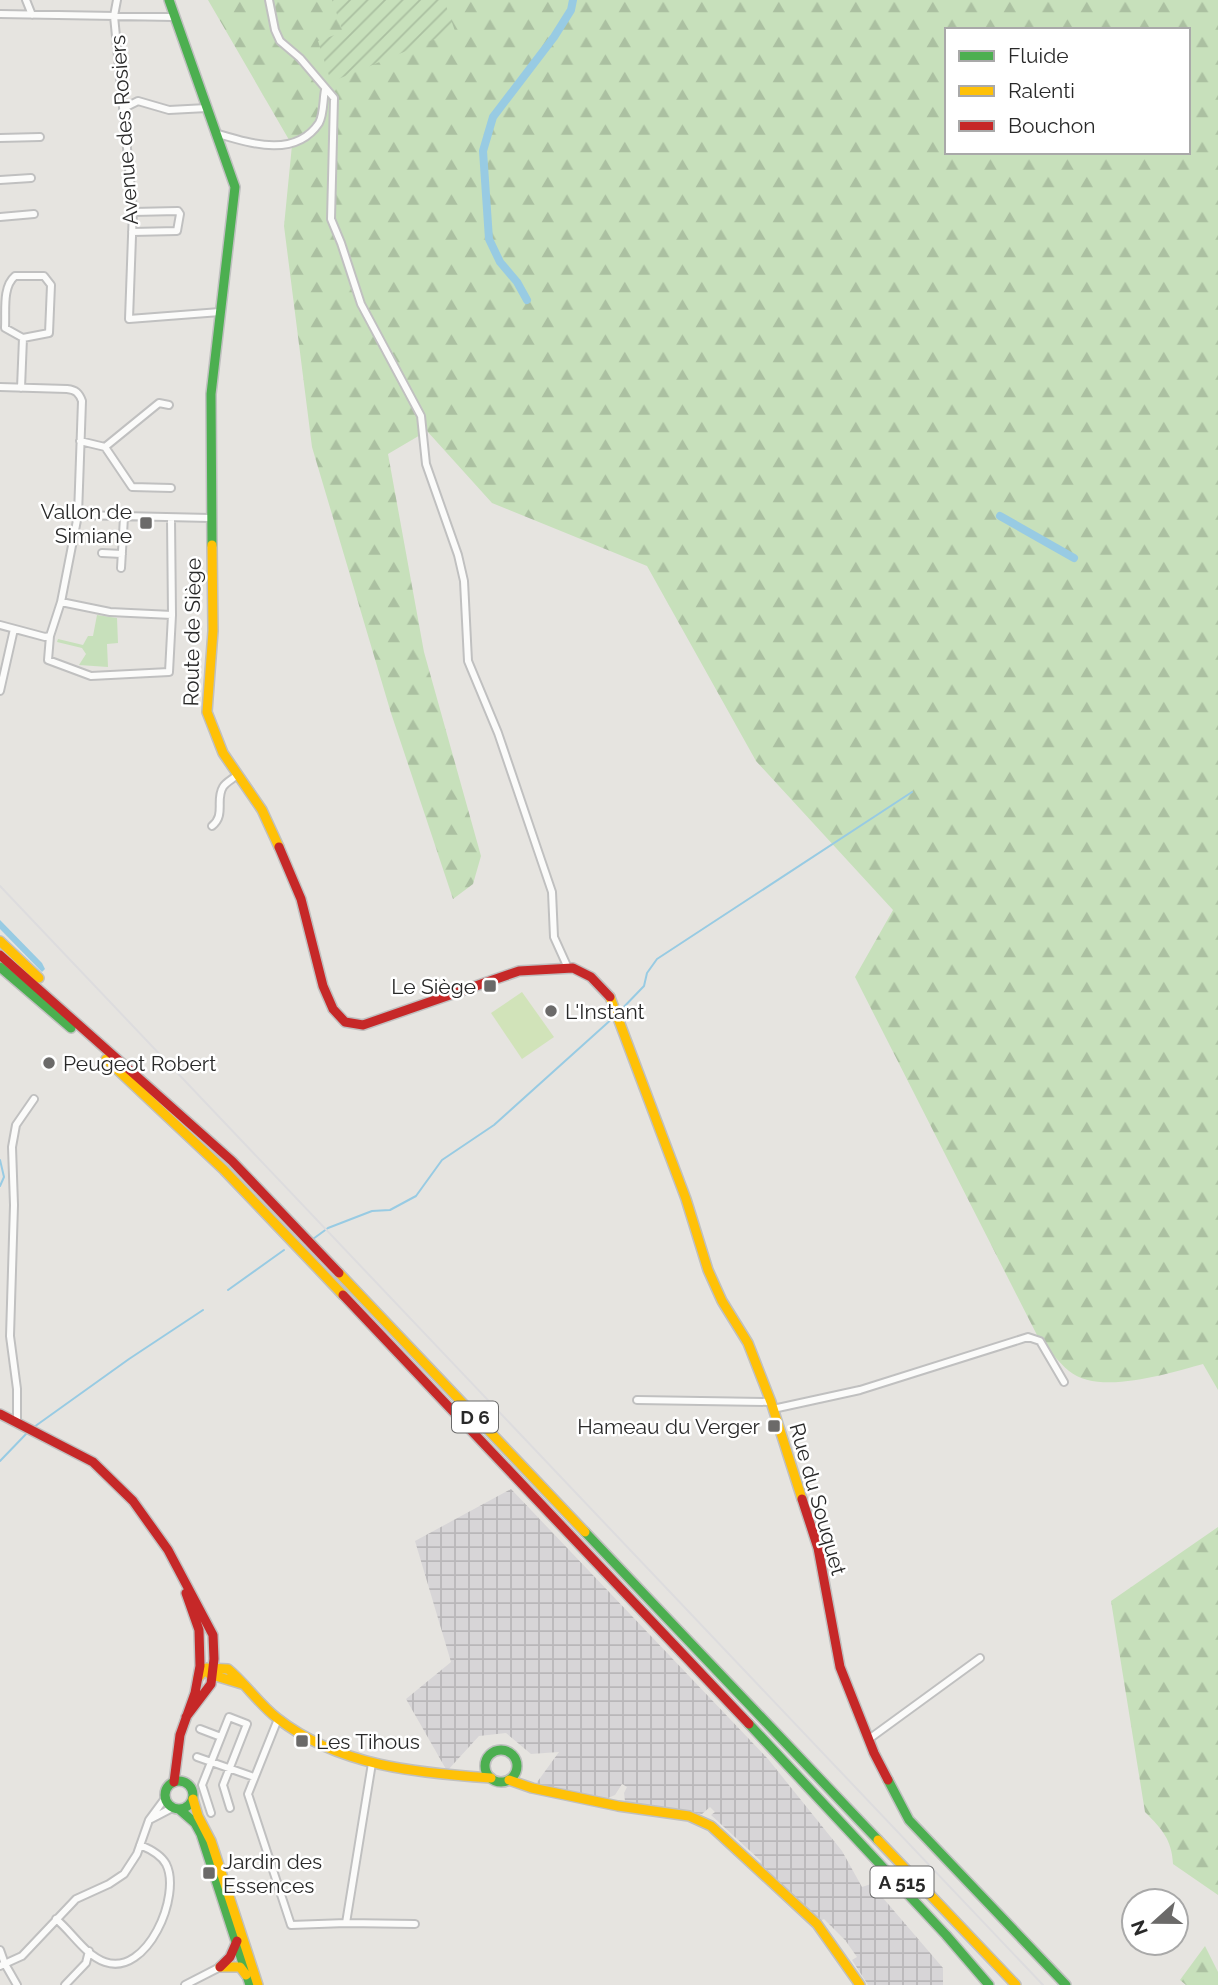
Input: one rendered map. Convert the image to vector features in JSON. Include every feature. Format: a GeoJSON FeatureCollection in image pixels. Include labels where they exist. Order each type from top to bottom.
{"type":"FeatureCollection","features":[{"type":"Feature","properties":{"kind":"main road","name":"Route de Siège"},"geometry":{"type":"LineString","coordinates":[[169,0],[235,187],[211,394],[213,631],[207,712],[223,753],[262,810],[288,865],[301,900],[323,986],[333,1009],[345,1022],[363,1025],[382,1020],[519,971],[568,968]]}},
{"type":"Feature","properties":{"kind":"main road"},"geometry":{"type":"LineString","coordinates":[[0,941],[160,1096]]}},
{"type":"Feature","properties":{"kind":"main road","name":"D 6"},"geometry":{"type":"LineString","coordinates":[[0,955],[232,1161],[933,1897]]}},
{"type":"Feature","properties":{"kind":"main road","name":"D 6"},"geometry":{"type":"LineString","coordinates":[[0,967],[103,1056],[224,1170],[803,1781]]}},
{"type":"Feature","properties":{"kind":"main road","name":"Rue du Souquet"},"geometry":{"type":"LineString","coordinates":[[568,968],[591,977],[608,993],[686,1199],[708,1270],[722,1301],[748,1343],[772,1406],[818,1548],[840,1667],[869,1739],[909,1820],[1066,1985]]}},
{"type":"Feature","properties":{"kind":"main road"},"geometry":{"type":"LineString","coordinates":[[0,1415],[17,1418],[31,1430],[93,1462],[133,1501],[168,1550],[213,1635],[210,1671]]}},
{"type":"Feature","properties":{"kind":"main road"},"geometry":{"type":"LineString","coordinates":[[168,1550],[197,1619],[201,1662],[186,1717],[174,1782],[167,1788],[166,1797],[195,1823],[201,1834],[242,1958],[254,1982]]}},
{"type":"Feature","properties":{"kind":"main road"},"geometry":{"type":"LineString","coordinates":[[186,1717],[211,1684],[206,1651],[201,1644]]}},
{"type":"Feature","properties":{"kind":"main road"},"geometry":{"type":"LineString","coordinates":[[198,1678],[210,1671],[228,1669],[278,1719],[327,1748],[372,1763],[444,1775],[491,1778],[500,1782],[512,1777],[517,1763],[515,1758],[501,1750],[491,1754],[486,1763],[491,1778]]}},
{"type":"Feature","properties":{"kind":"main road"},"geometry":{"type":"LineString","coordinates":[[179,1749],[187,1783],[192,1790],[198,1816],[211,1841],[254,1982]]}},
{"type":"Feature","properties":{"kind":"main road"},"geometry":{"type":"LineString","coordinates":[[476,1777],[486,1769]]}},
{"type":"Feature","properties":{"kind":"main road"},"geometry":{"type":"LineString","coordinates":[[512,1777],[524,1785],[618,1806],[689,1816],[711,1826],[817,1924],[860,1985]]}},
{"type":"Feature","properties":{"kind":"main road"},"geometry":{"type":"LineString","coordinates":[[803,1781],[989,1985]]}},
{"type":"Feature","properties":{"kind":"main road","name":"A 515"},"geometry":{"type":"LineString","coordinates":[[803,1781],[999,1985]]}},
{"type":"Feature","properties":{"kind":"main road"},"geometry":{"type":"LineString","coordinates":[[174,1782],[187,1783]]}},
{"type":"Feature","properties":{"kind":"main road"},"geometry":{"type":"LineString","coordinates":[[176,1808],[187,1806],[193,1799]]}},
{"type":"Feature","properties":{"kind":"main road"},"geometry":{"type":"LineString","coordinates":[[933,1897],[976,1933],[1024,1985]]}},
{"type":"Feature","properties":{"kind":"main road","name":"A 515"},"geometry":{"type":"LineString","coordinates":[[933,1897],[1017,1985]]}},
{"type":"Feature","properties":{"kind":"main road"},"geometry":{"type":"LineString","coordinates":[[220,1967],[230,1957],[237,1941]]}},
{"type":"Feature","properties":{"kind":"main road"},"geometry":{"type":"LineString","coordinates":[[230,1957],[242,1958]]}},
{"type":"Feature","properties":{"kind":"main road"},"geometry":{"type":"LineString","coordinates":[[220,1967],[240,1967],[254,1982]]}},
{"type":"Feature","properties":{"kind":"street"},"geometry":{"type":"LineString","coordinates":[[26,0],[32,15]]}},
{"type":"Feature","properties":{"kind":"street","name":"Avenue des Rosiers"},"geometry":{"type":"LineString","coordinates":[[117,0],[114,16],[133,212],[129,319],[220,312]]}},
{"type":"Feature","properties":{"kind":"street"},"geometry":{"type":"LineString","coordinates":[[269,0],[280,41],[300,58],[334,99],[331,219],[361,304],[421,416],[426,464],[464,580],[467,661],[498,733],[552,892],[554,937],[568,968]]}},
{"type":"Feature","properties":{"kind":"street"},"geometry":{"type":"LineString","coordinates":[[0,14],[174,17]]}},
{"type":"Feature","properties":{"kind":"street"},"geometry":{"type":"LineString","coordinates":[[215,133],[281,147],[306,136],[320,121],[325,90]]}},
{"type":"Feature","properties":{"kind":"street"},"geometry":{"type":"LineString","coordinates":[[124,108],[138,101],[169,110],[207,108]]}},
{"type":"Feature","properties":{"kind":"street"},"geometry":{"type":"LineString","coordinates":[[0,138],[40,137]]}},
{"type":"Feature","properties":{"kind":"street"},"geometry":{"type":"LineString","coordinates":[[0,180],[31,178]]}},
{"type":"Feature","properties":{"kind":"street"},"geometry":{"type":"LineString","coordinates":[[132,232],[177,231],[180,214],[178,211],[133,212]]}},
{"type":"Feature","properties":{"kind":"street"},"geometry":{"type":"LineString","coordinates":[[0,217],[34,214]]}},
{"type":"Feature","properties":{"kind":"street"},"geometry":{"type":"LineString","coordinates":[[15,276],[44,276],[51,285],[49,333],[23,338],[5,328],[7,288],[15,276]]}},
{"type":"Feature","properties":{"kind":"street"},"geometry":{"type":"LineString","coordinates":[[21,388],[23,338]]}},
{"type":"Feature","properties":{"kind":"street"},"geometry":{"type":"LineString","coordinates":[[0,387],[75,390],[82,401],[78,515],[61,602],[50,636],[48,660],[91,676],[169,672],[172,519]]}},
{"type":"Feature","properties":{"kind":"street"},"geometry":{"type":"LineString","coordinates":[[105,447],[159,403],[169,405]]}},
{"type":"Feature","properties":{"kind":"street"},"geometry":{"type":"LineString","coordinates":[[80,441],[105,447],[132,487],[171,488]]}},
{"type":"Feature","properties":{"kind":"street"},"geometry":{"type":"LineString","coordinates":[[78,515],[210,518]]}},
{"type":"Feature","properties":{"kind":"street"},"geometry":{"type":"LineString","coordinates":[[121,568],[124,517]]}},
{"type":"Feature","properties":{"kind":"street"},"geometry":{"type":"LineString","coordinates":[[102,554],[122,554]]}},
{"type":"Feature","properties":{"kind":"street"},"geometry":{"type":"LineString","coordinates":[[61,602],[110,612],[172,615]]}},
{"type":"Feature","properties":{"kind":"street"},"geometry":{"type":"LineString","coordinates":[[0,625],[50,636]]}},
{"type":"Feature","properties":{"kind":"street"},"geometry":{"type":"LineString","coordinates":[[0,691],[14,629]]}},
{"type":"Feature","properties":{"kind":"street"},"geometry":{"type":"LineString","coordinates":[[212,826],[220,815],[224,785],[237,775]]}},
{"type":"Feature","properties":{"kind":"street"},"geometry":{"type":"LineString","coordinates":[[17,1418],[17,1389],[9,1336],[14,1205],[12,1147],[16,1125],[34,1099]]}},
{"type":"Feature","properties":{"kind":"street"},"geometry":{"type":"LineString","coordinates":[[637,1400],[772,1406],[860,1390],[1028,1337],[1040,1341],[1065,1382]]}},
{"type":"Feature","properties":{"kind":"street"},"geometry":{"type":"LineString","coordinates":[[869,1739],[980,1658]]}},
{"type":"Feature","properties":{"kind":"street"},"geometry":{"type":"LineString","coordinates":[[211,1813],[202,1785],[229,1717],[247,1724],[223,1785],[229,1808]]}},
{"type":"Feature","properties":{"kind":"street"},"geometry":{"type":"LineString","coordinates":[[278,1719],[248,1794],[291,1925],[415,1924]]}},
{"type":"Feature","properties":{"kind":"street"},"geometry":{"type":"LineString","coordinates":[[200,1729],[221,1737]]}},
{"type":"Feature","properties":{"kind":"street"},"geometry":{"type":"LineString","coordinates":[[197,1757],[254,1777]]}},
{"type":"Feature","properties":{"kind":"street"},"geometry":{"type":"LineString","coordinates":[[346,1923],[372,1763]]}},
{"type":"Feature","properties":{"kind":"street"},"geometry":{"type":"LineString","coordinates":[[2,1965],[22,1956],[76,1899],[124,1874],[140,1845],[149,1820],[166,1797]]}},
{"type":"Feature","properties":{"kind":"street"},"geometry":{"type":"LineString","coordinates":[[149,1820],[176,1808]]}},
{"type":"Feature","properties":{"kind":"street"},"geometry":{"type":"LineString","coordinates":[[56,1919],[89,1951],[108,1963],[122,1963],[144,1950],[157,1930],[171,1882],[160,1856],[140,1845]]}},
{"type":"Feature","properties":{"kind":"street"},"geometry":{"type":"LineString","coordinates":[[0,1950],[2,1965],[17,1985]]}},
{"type":"Feature","properties":{"kind":"street"},"geometry":{"type":"LineString","coordinates":[[65,1985],[86,1963],[89,1951]]}},
{"type":"Feature","properties":{"kind":"street"},"geometry":{"type":"LineString","coordinates":[[185,1985],[220,1967]]}},
{"type":"Feature","properties":{"kind":"shaded area"},"geometry":{"type":"Polygon","coordinates":[[[511,1489],[768,1759],[842,1851],[862,1887],[871,1884],[943,1968],[943,1985],[868,1985],[852,1960],[857,1957],[845,1940],[824,1919],[820,1921],[760,1864],[761,1861],[711,1815],[715,1812],[710,1807],[702,1814],[630,1803],[625,1801],[624,1793],[627,1787],[622,1784],[615,1795],[606,1799],[535,1785],[559,1752],[531,1754],[506,1733],[479,1736],[447,1771],[406,1699],[451,1662],[415,1541],[511,1489]]]}},
{"type":"Feature","properties":{"kind":"green space"},"geometry":{"type":"Polygon","coordinates":[[[208,0],[1218,0],[1218,1390],[1203,1364],[1134,1380],[1098,1382],[1082,1378],[1069,1371],[1039,1339],[855,977],[893,910],[756,761],[647,566],[492,503],[427,431],[388,454],[424,652],[481,856],[473,884],[453,899],[391,713],[312,447],[284,226],[292,145],[208,0]]]}},
{"type":"Feature","properties":{"kind":"green space"},"geometry":{"type":"Polygon","coordinates":[[[332,0],[444,0],[455,31],[331,82],[318,41],[343,32],[332,0]]]}},
{"type":"Feature","properties":{"kind":"green space"},"geometry":{"type":"Polygon","coordinates":[[[97,615],[117,618],[118,643],[107,644],[108,667],[79,665],[86,654],[82,648],[57,642],[58,639],[83,645],[88,636],[93,636],[97,615]]]}},
{"type":"Feature","properties":{"kind":"green space"},"geometry":{"type":"Polygon","coordinates":[[[522,992],[554,1037],[522,1059],[491,1013],[522,992]]]}},
{"type":"Feature","properties":{"kind":"green space"},"geometry":{"type":"Polygon","coordinates":[[[1218,1527],[1218,1895],[1173,1864],[1171,1848],[1165,1835],[1145,1812],[1111,1601],[1218,1527]]]}},
{"type":"Feature","properties":{"kind":"green space"},"geometry":{"type":"Polygon","coordinates":[[[1205,1946],[1218,1972],[1218,1985],[1186,1985],[1180,1980],[1205,1946]]]}},
{"type":"Feature","properties":{"kind":"water"},"geometry":{"type":"Polygon","coordinates":[[[0,920],[42,963],[45,969],[42,972],[0,929],[0,920]]]}},
{"type":"Feature","properties":{"kind":"waterway"},"geometry":{"type":"LineString","coordinates":[[527,300],[517,282],[500,262],[489,239],[483,151],[493,117],[554,37],[571,10],[573,0]]}},
{"type":"Feature","properties":{"kind":"waterway"},"geometry":{"type":"LineString","coordinates":[[1000,516],[1074,558]]}},
{"type":"Feature","properties":{"kind":"waterway"},"geometry":{"type":"LineString","coordinates":[[618,1013],[644,986],[647,973],[657,959],[912,792]]}},
{"type":"Feature","properties":{"kind":"waterway"},"geometry":{"type":"LineString","coordinates":[[313,1239],[328,1228],[372,1211],[390,1210],[416,1196],[442,1160],[494,1125],[614,1017]]}},
{"type":"Feature","properties":{"kind":"waterway"},"geometry":{"type":"LineString","coordinates":[[0,1160],[4,1177],[0,1186]]}},
{"type":"Feature","properties":{"kind":"waterway"},"geometry":{"type":"LineString","coordinates":[[228,1290],[284,1250]]}},
{"type":"Feature","properties":{"kind":"waterway"},"geometry":{"type":"LineString","coordinates":[[34,1427],[203,1310]]}},
{"type":"Feature","properties":{"kind":"waterway"},"geometry":{"type":"LineString","coordinates":[[0,1461],[27,1433]]}},
{"type":"Feature","properties":{"kind":"railway"},"geometry":{"type":"LineString","coordinates":[[0,886],[1043,1985]]}},
{"type":"Feature","properties":{"kind":"traffic: fast"},"geometry":{"type":"LineString","coordinates":[[169,0],[235,187],[211,394],[212,545]]}},
{"type":"Feature","properties":{"kind":"traffic: fast"},"geometry":{"type":"LineString","coordinates":[[0,967],[71,1028]]}},
{"type":"Feature","properties":{"kind":"traffic: fast"},"geometry":{"type":"LineString","coordinates":[[585,1532],[878,1840]]}},
{"type":"Feature","properties":{"kind":"traffic: fast"},"geometry":{"type":"LineString","coordinates":[[749,1724],[946,1935],[989,1985]]}},
{"type":"Feature","properties":{"kind":"traffic: fast"},"geometry":{"type":"LineString","coordinates":[[501,1750],[512,1755],[517,1766],[512,1777],[501,1782],[490,1777],[485,1766],[490,1755],[501,1750]]}},
{"type":"Feature","properties":{"kind":"traffic: fast"},"geometry":{"type":"LineString","coordinates":[[888,1780],[909,1820],[1066,1985]]}},
{"type":"Feature","properties":{"kind":"traffic: fast"},"geometry":{"type":"LineString","coordinates":[[179,1781],[189,1785],[193,1795],[189,1805],[179,1809],[169,1805],[165,1795],[169,1785],[179,1781]]}},
{"type":"Feature","properties":{"kind":"traffic: fast"},"geometry":{"type":"LineString","coordinates":[[179,1809],[195,1823],[201,1834],[250,1985]]}},
{"type":"Feature","properties":{"kind":"traffic: slow"},"geometry":{"type":"LineString","coordinates":[[212,545],[213,631],[207,712],[223,753],[262,810],[279,847]]}},
{"type":"Feature","properties":{"kind":"traffic: slow"},"geometry":{"type":"LineString","coordinates":[[0,941],[39,978]]}},
{"type":"Feature","properties":{"kind":"traffic: slow"},"geometry":{"type":"LineString","coordinates":[[610,997],[686,1199],[708,1270],[722,1301],[748,1343],[771,1402],[802,1499]]}},
{"type":"Feature","properties":{"kind":"traffic: slow"},"geometry":{"type":"LineString","coordinates":[[106,1059],[224,1170],[343,1295]]}},
{"type":"Feature","properties":{"kind":"traffic: slow"},"geometry":{"type":"LineString","coordinates":[[339,1273],[585,1532]]}},
{"type":"Feature","properties":{"kind":"traffic: slow"},"geometry":{"type":"LineString","coordinates":[[198,1678],[206,1668],[228,1669],[277,1718],[301,1734],[352,1757],[407,1769],[491,1778]]}},
{"type":"Feature","properties":{"kind":"traffic: slow"},"geometry":{"type":"LineString","coordinates":[[209,1674],[242,1684]]}},
{"type":"Feature","properties":{"kind":"traffic: slow"},"geometry":{"type":"LineString","coordinates":[[509,1780],[532,1788],[618,1806],[689,1816],[711,1826],[817,1924],[860,1985]]}},
{"type":"Feature","properties":{"kind":"traffic: slow"},"geometry":{"type":"LineString","coordinates":[[193,1799],[198,1816],[211,1841],[258,1985]]}},
{"type":"Feature","properties":{"kind":"traffic: slow"},"geometry":{"type":"LineString","coordinates":[[878,1840],[1016,1985]]}},
{"type":"Feature","properties":{"kind":"traffic: slow"},"geometry":{"type":"LineString","coordinates":[[220,1967],[240,1967],[246,1975]]}},
{"type":"Feature","properties":{"kind":"traffic: jam"},"geometry":{"type":"LineString","coordinates":[[279,847],[301,899],[323,986],[333,1009],[345,1022],[363,1025],[519,971],[573,968],[591,977],[610,997]]}},
{"type":"Feature","properties":{"kind":"traffic: jam"},"geometry":{"type":"LineString","coordinates":[[0,955],[232,1161],[339,1273]]}},
{"type":"Feature","properties":{"kind":"traffic: jam"},"geometry":{"type":"LineString","coordinates":[[343,1295],[749,1724]]}},
{"type":"Feature","properties":{"kind":"traffic: jam"},"geometry":{"type":"LineString","coordinates":[[0,1414],[93,1462],[133,1501],[168,1550],[213,1635],[211,1684],[186,1717]]}},
{"type":"Feature","properties":{"kind":"traffic: jam"},"geometry":{"type":"LineString","coordinates":[[802,1499],[818,1548],[840,1667],[874,1753],[888,1780]]}},
{"type":"Feature","properties":{"kind":"traffic: jam"},"geometry":{"type":"LineString","coordinates":[[174,1782],[180,1735],[195,1693],[200,1666],[199,1630],[186,1593]]}},
{"type":"Feature","properties":{"kind":"traffic: jam"},"geometry":{"type":"LineString","coordinates":[[220,1967],[230,1957],[237,1941]]}},
{"type":"Feature","properties":{"kind":"place","name":"Vallon de Simiane"},"geometry":{"type":"Point","coordinates":[146,523]}},
{"type":"Feature","properties":{"kind":"place","name":"Le Siège"},"geometry":{"type":"Point","coordinates":[490,986]}},
{"type":"Feature","properties":{"kind":"place","name":"L'Instant"},"geometry":{"type":"Point","coordinates":[551,1011]}},
{"type":"Feature","properties":{"kind":"place","name":"Peugeot Robert"},"geometry":{"type":"Point","coordinates":[49,1063]}},
{"type":"Feature","properties":{"kind":"place","name":"Hameau du Verger"},"geometry":{"type":"Point","coordinates":[774,1426]}},
{"type":"Feature","properties":{"kind":"place","name":"Les Tihous"},"geometry":{"type":"Point","coordinates":[302,1741]}},
{"type":"Feature","properties":{"kind":"place","name":"Jardin des Essences"},"geometry":{"type":"Point","coordinates":[209,1873]}}]}
